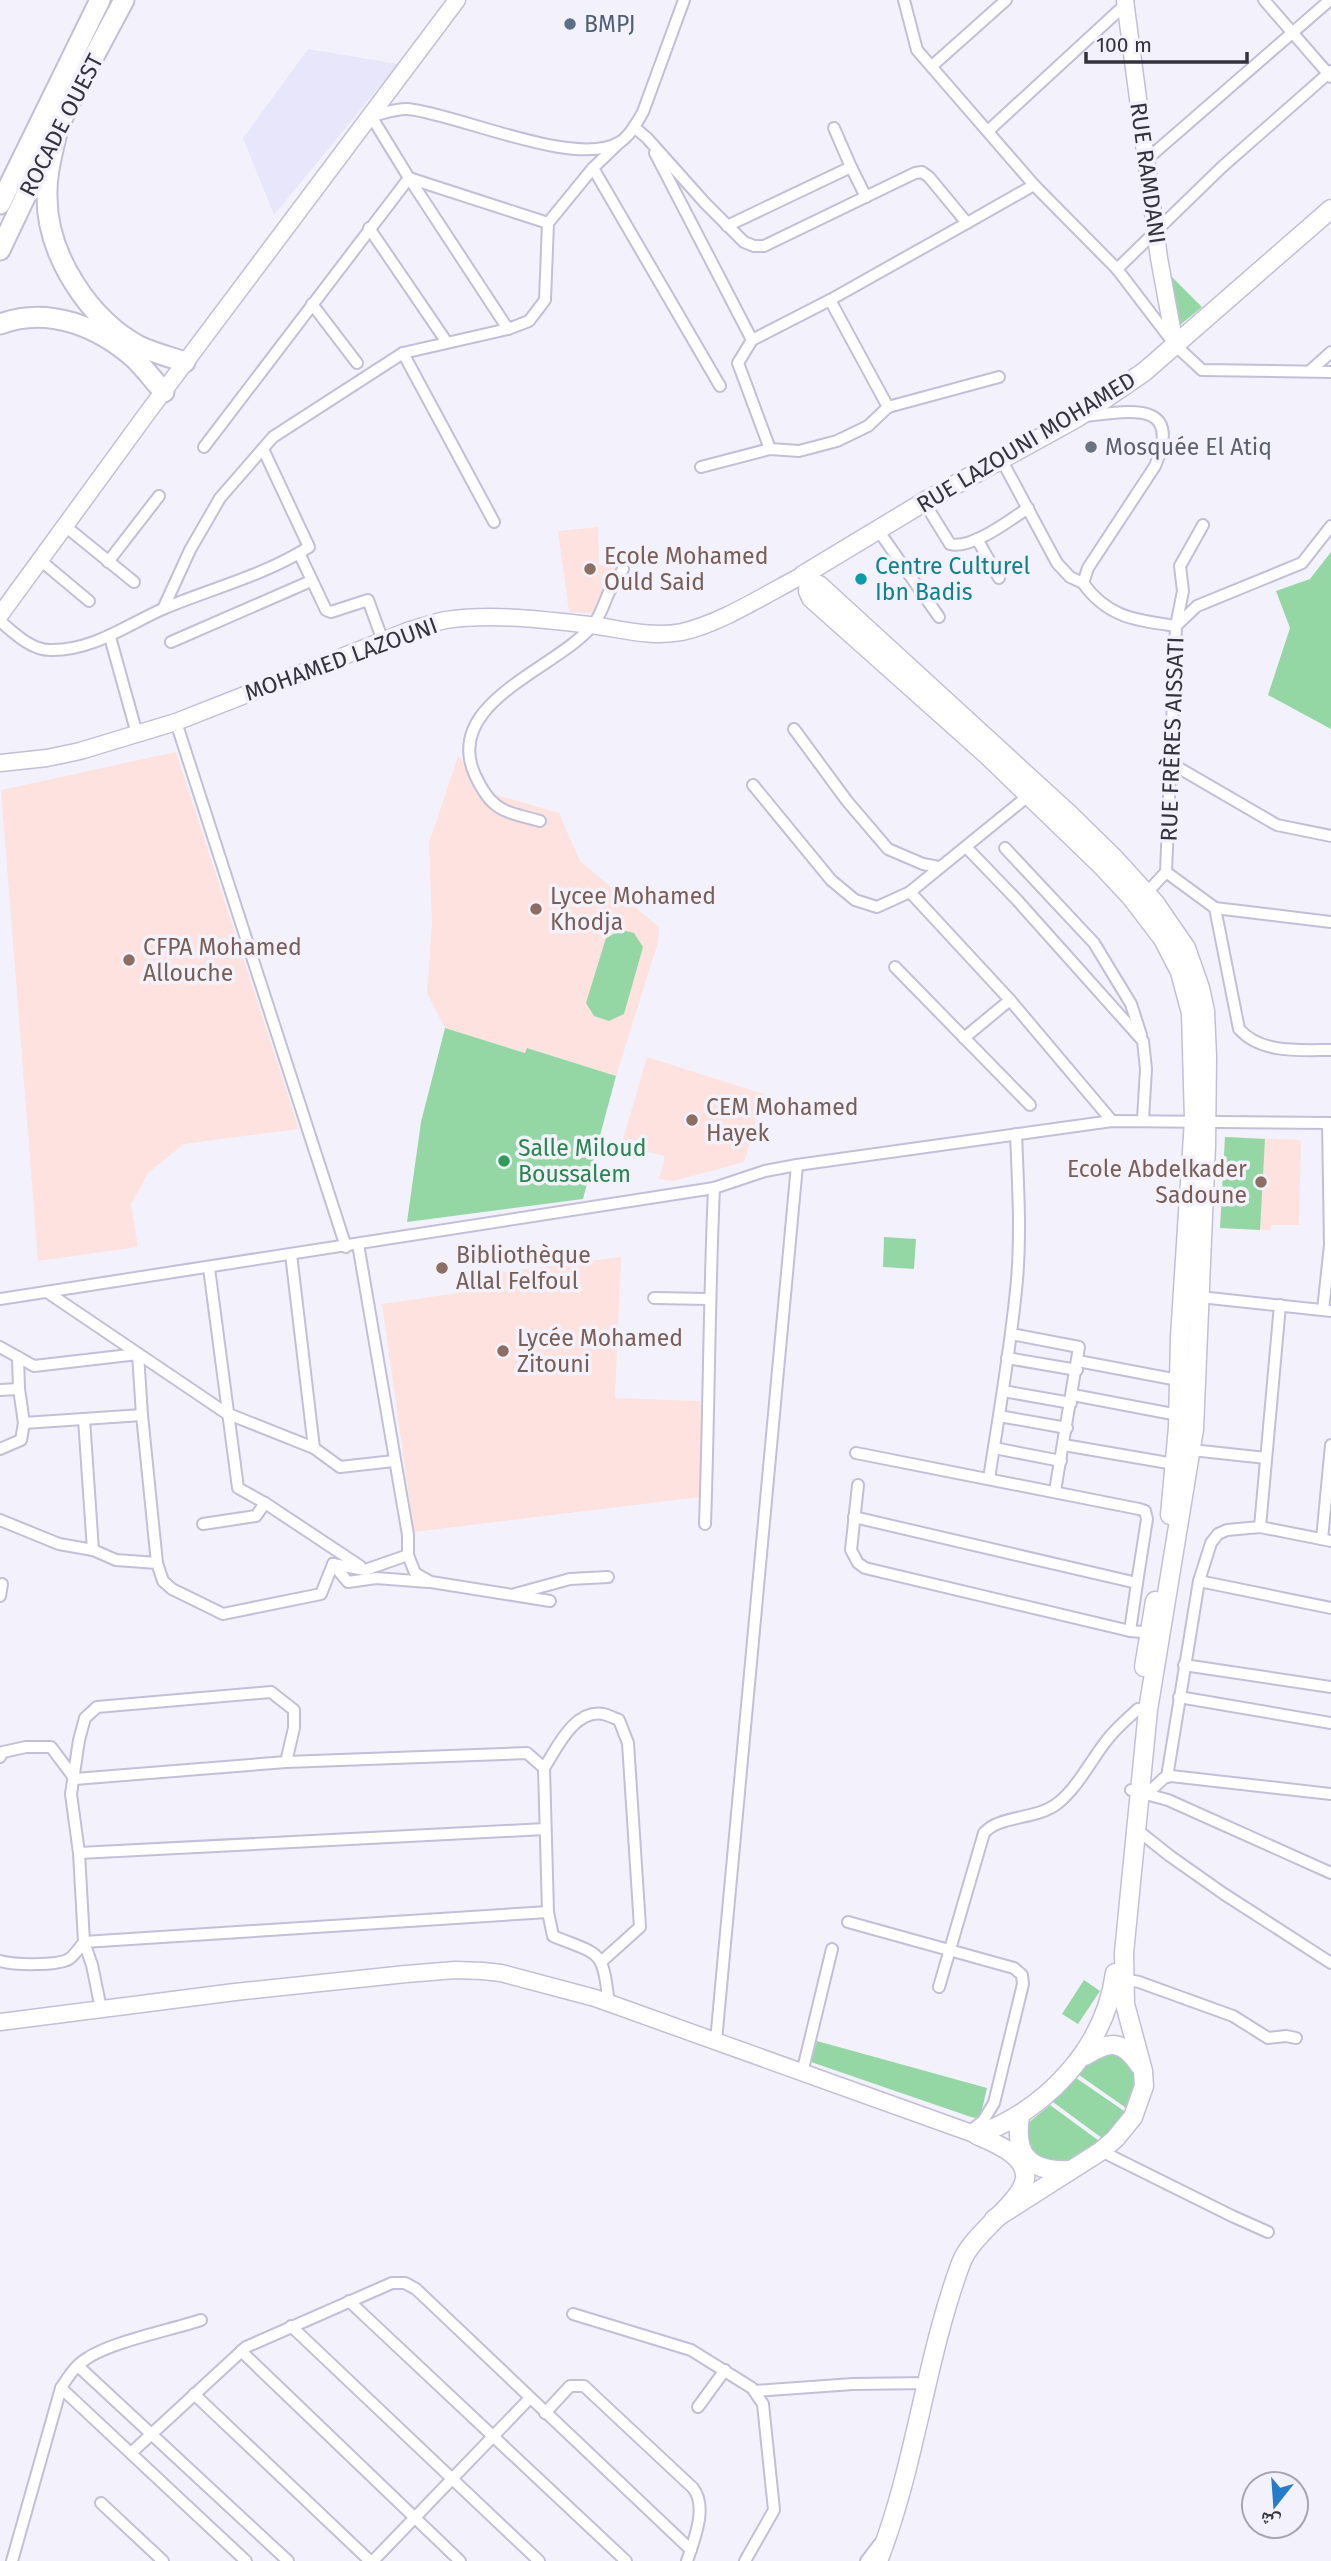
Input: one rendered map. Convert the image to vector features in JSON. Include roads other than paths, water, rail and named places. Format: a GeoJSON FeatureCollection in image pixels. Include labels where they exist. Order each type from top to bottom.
{"type":"FeatureCollection","features":[{"type":"Feature","properties":{"kind":"highway"},"geometry":{"type":"LineString","coordinates":[[48,108],[86,0]]}},
{"type":"Feature","properties":{"kind":"highway","name":"ROCADE OUEST"},"geometry":{"type":"LineString","coordinates":[[0,204],[100,0]]}},
{"type":"Feature","properties":{"kind":"highway","name":"ROCADE OUEST"},"geometry":{"type":"LineString","coordinates":[[0,250],[58,128],[124,0]]}},
{"type":"Feature","properties":{"kind":"highway"},"geometry":{"type":"LineString","coordinates":[[58,128],[49,166],[47,198],[51,234],[68,272],[112,327],[139,345],[185,362]]}},
{"type":"Feature","properties":{"kind":"highway"},"geometry":{"type":"LineString","coordinates":[[0,324],[26,317],[60,318],[97,334],[135,360],[164,391]]}},
{"type":"Feature","properties":{"kind":"main road"},"geometry":{"type":"LineString","coordinates":[[0,615],[185,362],[457,0]]}},
{"type":"Feature","properties":{"kind":"main road","name":"RUE RAMDANI"},"geometry":{"type":"LineString","coordinates":[[1127,2],[1156,232],[1175,345]]}},
{"type":"Feature","properties":{"kind":"main road","name":"RUE LAZOUNI MOHAMED"},"geometry":{"type":"LineString","coordinates":[[806,578],[924,502],[1077,417],[1144,372],[1331,209]]}},
{"type":"Feature","properties":{"kind":"main road"},"geometry":{"type":"LineString","coordinates":[[145,371],[150,395],[148,412]]}},
{"type":"Feature","properties":{"kind":"main road"},"geometry":{"type":"LineString","coordinates":[[806,578],[811,598],[978,746],[1028,796],[1141,899]]}},
{"type":"Feature","properties":{"kind":"main road"},"geometry":{"type":"LineString","coordinates":[[806,578],[819,585],[1069,814],[1186,948],[1205,1010],[1207,1056],[1178,1380],[1174,1464],[1119,1978],[1105,2017],[1093,2040],[1044,2097],[1020,2116],[973,2133]]}},
{"type":"Feature","properties":{"kind":"main road","name":"MOHAMED LAZOUNI"},"geometry":{"type":"LineString","coordinates":[[0,762],[47,758],[80,751],[176,722],[383,641],[446,620],[489,618],[593,625],[653,635],[682,632],[806,578]]}},
{"type":"Feature","properties":{"kind":"main road"},"geometry":{"type":"LineString","coordinates":[[994,2219],[1101,2151],[1125,2129],[1133,2117],[1143,2086],[1143,2071],[1119,1978],[1140,1792],[1138,1709],[1192,1450],[1200,1297],[1200,1120]]}},
{"type":"Feature","properties":{"kind":"main road"},"geometry":{"type":"LineString","coordinates":[[0,2022],[235,1992],[470,1970],[501,1973],[609,2004],[973,2133],[1040,2168],[1053,2171],[1071,2170]]}},
{"type":"Feature","properties":{"kind":"main road"},"geometry":{"type":"LineString","coordinates":[[1076,2062],[1098,2047],[1116,2045],[1131,2053],[1143,2071]]}},
{"type":"Feature","properties":{"kind":"main road"},"geometry":{"type":"LineString","coordinates":[[878,2561],[906,2480],[949,2296],[963,2258],[976,2237],[1022,2187],[1025,2172],[1019,2155],[1020,2116]]}},
{"type":"Feature","properties":{"kind":"street"},"geometry":{"type":"LineString","coordinates":[[163,609],[190,550],[220,498],[273,437],[403,353],[446,341],[509,329],[529,321],[545,300],[548,223],[593,168],[634,127],[643,112],[684,0]]}},
{"type":"Feature","properties":{"kind":"street"},"geometry":{"type":"LineString","coordinates":[[904,0],[917,50],[1034,185],[1117,269],[1175,345],[1202,370],[1331,372]]}},
{"type":"Feature","properties":{"kind":"street"},"geometry":{"type":"LineString","coordinates":[[933,66],[1006,0]]}},
{"type":"Feature","properties":{"kind":"street"},"geometry":{"type":"LineString","coordinates":[[1117,269],[1222,167],[1330,73],[1264,0]]}},
{"type":"Feature","properties":{"kind":"street"},"geometry":{"type":"LineString","coordinates":[[1146,160],[1331,0]]}},
{"type":"Feature","properties":{"kind":"street"},"geometry":{"type":"LineString","coordinates":[[988,131],[1127,2]]}},
{"type":"Feature","properties":{"kind":"street"},"geometry":{"type":"LineString","coordinates":[[509,329],[371,116],[404,109],[519,139],[574,148],[597,149],[620,142]]}},
{"type":"Feature","properties":{"kind":"street"},"geometry":{"type":"LineString","coordinates":[[634,127],[727,226],[744,242],[754,246],[764,246],[922,172],[967,223]]}},
{"type":"Feature","properties":{"kind":"street"},"geometry":{"type":"LineString","coordinates":[[834,128],[866,197]]}},
{"type":"Feature","properties":{"kind":"street"},"geometry":{"type":"LineString","coordinates":[[647,138],[752,340]]}},
{"type":"Feature","properties":{"kind":"street"},"geometry":{"type":"LineString","coordinates":[[727,226],[851,167]]}},
{"type":"Feature","properties":{"kind":"street"},"geometry":{"type":"LineString","coordinates":[[593,168],[720,386]]}},
{"type":"Feature","properties":{"kind":"street"},"geometry":{"type":"LineString","coordinates":[[409,178],[548,223]]}},
{"type":"Feature","properties":{"kind":"street"},"geometry":{"type":"LineString","coordinates":[[204,447],[409,178]]}},
{"type":"Feature","properties":{"kind":"street"},"geometry":{"type":"LineString","coordinates":[[771,449],[738,363],[752,340],[830,300],[1034,185]]}},
{"type":"Feature","properties":{"kind":"street"},"geometry":{"type":"LineString","coordinates":[[369,228],[446,341]]}},
{"type":"Feature","properties":{"kind":"street"},"geometry":{"type":"LineString","coordinates":[[830,300],[888,407]]}},
{"type":"Feature","properties":{"kind":"street"},"geometry":{"type":"LineString","coordinates":[[312,304],[357,363]]}},
{"type":"Feature","properties":{"kind":"street"},"geometry":{"type":"LineString","coordinates":[[1311,370],[1331,352]]}},
{"type":"Feature","properties":{"kind":"street"},"geometry":{"type":"LineString","coordinates":[[403,353],[494,522]]}},
{"type":"Feature","properties":{"kind":"street"},"geometry":{"type":"LineString","coordinates":[[701,467],[771,449],[799,451],[837,440],[868,426],[888,407],[999,377]]}},
{"type":"Feature","properties":{"kind":"street"},"geometry":{"type":"LineString","coordinates":[[1077,417],[1139,411],[1152,414],[1160,423],[1162,436],[1161,450],[1155,466],[1088,568],[1083,583]]}},
{"type":"Feature","properties":{"kind":"street"},"geometry":{"type":"LineString","coordinates":[[0,621],[25,642],[47,650],[66,650],[110,637],[163,609],[290,559],[309,547],[263,449]]}},
{"type":"Feature","properties":{"kind":"street"},"geometry":{"type":"LineString","coordinates":[[1001,460],[1058,563],[1070,577],[1083,583],[1109,610],[1131,619],[1176,626],[1183,591],[1180,566],[1203,525]]}},
{"type":"Feature","properties":{"kind":"street"},"geometry":{"type":"LineString","coordinates":[[108,562],[159,496]]}},
{"type":"Feature","properties":{"kind":"street"},"geometry":{"type":"LineString","coordinates":[[924,502],[950,544],[961,545],[977,539],[1028,508]]}},
{"type":"Feature","properties":{"kind":"street"},"geometry":{"type":"LineString","coordinates":[[65,526],[134,582]]}},
{"type":"Feature","properties":{"kind":"street","name":"RUE FRÈRES AISSATI"},"geometry":{"type":"LineString","coordinates":[[1141,899],[1166,872],[1176,626],[1197,606],[1302,563],[1331,526]]}},
{"type":"Feature","properties":{"kind":"street"},"geometry":{"type":"LineString","coordinates":[[878,530],[939,617]]}},
{"type":"Feature","properties":{"kind":"street"},"geometry":{"type":"LineString","coordinates":[[977,539],[999,578]]}},
{"type":"Feature","properties":{"kind":"street"},"geometry":{"type":"LineString","coordinates":[[299,553],[328,612],[368,600],[383,641]]}},
{"type":"Feature","properties":{"kind":"street"},"geometry":{"type":"LineString","coordinates":[[40,560],[89,601]]}},
{"type":"Feature","properties":{"kind":"street"},"geometry":{"type":"LineString","coordinates":[[540,821],[497,809],[481,789],[469,762],[473,727],[491,702],[550,662],[593,625],[624,569]]}},
{"type":"Feature","properties":{"kind":"street"},"geometry":{"type":"LineString","coordinates":[[171,642],[311,581]]}},
{"type":"Feature","properties":{"kind":"street"},"geometry":{"type":"LineString","coordinates":[[110,637],[136,734]]}},
{"type":"Feature","properties":{"kind":"street"},"geometry":{"type":"LineString","coordinates":[[176,722],[346,1247]]}},
{"type":"Feature","properties":{"kind":"street"},"geometry":{"type":"LineString","coordinates":[[794,729],[888,849],[923,864],[939,867]]}},
{"type":"Feature","properties":{"kind":"street"},"geometry":{"type":"LineString","coordinates":[[1172,764],[1277,825],[1331,836]]}},
{"type":"Feature","properties":{"kind":"street"},"geometry":{"type":"LineString","coordinates":[[752,785],[831,880],[855,900],[877,907],[910,892],[1028,796]]}},
{"type":"Feature","properties":{"kind":"street"},"geometry":{"type":"LineString","coordinates":[[966,846],[1143,1041]]}},
{"type":"Feature","properties":{"kind":"street"},"geometry":{"type":"LineString","coordinates":[[1005,848],[1094,943],[1131,1004],[1143,1041],[1146,1069],[1143,1119]]}},
{"type":"Feature","properties":{"kind":"street"},"geometry":{"type":"LineString","coordinates":[[1166,872],[1215,908],[1331,922]]}},
{"type":"Feature","properties":{"kind":"street"},"geometry":{"type":"LineString","coordinates":[[910,892],[1010,1000],[1112,1121]]}},
{"type":"Feature","properties":{"kind":"street"},"geometry":{"type":"LineString","coordinates":[[1215,908],[1239,1029],[1247,1038],[1261,1045],[1331,1050]]}},
{"type":"Feature","properties":{"kind":"street"},"geometry":{"type":"LineString","coordinates":[[895,967],[1030,1105]]}},
{"type":"Feature","properties":{"kind":"street"},"geometry":{"type":"LineString","coordinates":[[964,1038],[1010,1000]]}},
{"type":"Feature","properties":{"kind":"street"},"geometry":{"type":"LineString","coordinates":[[0,1299],[714,1188],[765,1171],[797,1164],[1112,1121],[1143,1119],[1329,1123],[1331,1245],[1327,1311],[1200,1297]]}},
{"type":"Feature","properties":{"kind":"street"},"geometry":{"type":"LineString","coordinates":[[989,1479],[1011,1334],[1017,1266],[1016,1134]]}},
{"type":"Feature","properties":{"kind":"street"},"geometry":{"type":"LineString","coordinates":[[716,2041],[797,1164]]}},
{"type":"Feature","properties":{"kind":"street"},"geometry":{"type":"LineString","coordinates":[[705,1524],[714,1188]]}},
{"type":"Feature","properties":{"kind":"street"},"geometry":{"type":"LineString","coordinates":[[358,1244],[408,1535],[408,1555],[415,1573],[431,1582]]}},
{"type":"Feature","properties":{"kind":"street"},"geometry":{"type":"LineString","coordinates":[[291,1254],[314,1448]]}},
{"type":"Feature","properties":{"kind":"street"},"geometry":{"type":"LineString","coordinates":[[209,1268],[238,1489],[265,1503],[365,1570]]}},
{"type":"Feature","properties":{"kind":"street"},"geometry":{"type":"LineString","coordinates":[[47,1292],[229,1414],[314,1448],[340,1467],[394,1461]]}},
{"type":"Feature","properties":{"kind":"street"},"geometry":{"type":"LineString","coordinates":[[654,1298],[709,1299]]}},
{"type":"Feature","properties":{"kind":"street"},"geometry":{"type":"LineString","coordinates":[[1260,1527],[1280,1305]]}},
{"type":"Feature","properties":{"kind":"street"},"geometry":{"type":"LineString","coordinates":[[1011,1334],[1076,1345],[1080,1351],[1055,1491]]}},
{"type":"Feature","properties":{"kind":"street"},"geometry":{"type":"LineString","coordinates":[[0,1347],[34,1366],[138,1354]]}},
{"type":"Feature","properties":{"kind":"street"},"geometry":{"type":"LineString","coordinates":[[138,1354],[157,1563],[163,1581],[172,1590],[223,1614],[321,1594],[333,1564]]}},
{"type":"Feature","properties":{"kind":"street"},"geometry":{"type":"LineString","coordinates":[[0,1449],[21,1440],[24,1423],[18,1357]]}},
{"type":"Feature","properties":{"kind":"street"},"geometry":{"type":"LineString","coordinates":[[1007,1358],[1178,1380]]}},
{"type":"Feature","properties":{"kind":"street"},"geometry":{"type":"LineString","coordinates":[[0,1390],[19,1389]]}},
{"type":"Feature","properties":{"kind":"street"},"geometry":{"type":"LineString","coordinates":[[1003,1391],[1178,1415]]}},
{"type":"Feature","properties":{"kind":"street"},"geometry":{"type":"LineString","coordinates":[[24,1423],[142,1415]]}},
{"type":"Feature","properties":{"kind":"street"},"geometry":{"type":"LineString","coordinates":[[999,1416],[1067,1428]]}},
{"type":"Feature","properties":{"kind":"street"},"geometry":{"type":"LineString","coordinates":[[84,1419],[93,1550]]}},
{"type":"Feature","properties":{"kind":"street"},"geometry":{"type":"LineString","coordinates":[[1167,1777],[1184,1665],[1206,1555],[1218,1534],[1227,1530],[1260,1527],[1327,1540],[1331,1445]]}},
{"type":"Feature","properties":{"kind":"street"},"geometry":{"type":"LineString","coordinates":[[1064,1446],[1174,1464]]}},
{"type":"Feature","properties":{"kind":"street"},"geometry":{"type":"LineString","coordinates":[[993,1448],[1061,1461]]}},
{"type":"Feature","properties":{"kind":"street"},"geometry":{"type":"LineString","coordinates":[[1192,1450],[1266,1458]]}},
{"type":"Feature","properties":{"kind":"street"},"geometry":{"type":"LineString","coordinates":[[856,1453],[1144,1511],[1147,1519],[1130,1631]]}},
{"type":"Feature","properties":{"kind":"street"},"geometry":{"type":"LineString","coordinates":[[858,1485],[851,1550],[853,1557],[865,1568],[1130,1631],[1155,1633]]}},
{"type":"Feature","properties":{"kind":"street"},"geometry":{"type":"LineString","coordinates":[[203,1524],[256,1516],[265,1503]]}},
{"type":"Feature","properties":{"kind":"street"},"geometry":{"type":"LineString","coordinates":[[853,1517],[1137,1583]]}},
{"type":"Feature","properties":{"kind":"street"},"geometry":{"type":"LineString","coordinates":[[0,1520],[59,1544],[93,1550],[116,1560],[157,1563]]}},
{"type":"Feature","properties":{"kind":"street"},"geometry":{"type":"LineString","coordinates":[[333,1564],[365,1570],[408,1555]]}},
{"type":"Feature","properties":{"kind":"street"},"geometry":{"type":"LineString","coordinates":[[333,1564],[348,1582],[376,1578],[431,1582],[550,1601]]}},
{"type":"Feature","properties":{"kind":"street"},"geometry":{"type":"LineString","coordinates":[[512,1595],[570,1579],[608,1577]]}},
{"type":"Feature","properties":{"kind":"street"},"geometry":{"type":"LineString","coordinates":[[1199,1581],[1331,1608]]}},
{"type":"Feature","properties":{"kind":"street"},"geometry":{"type":"LineString","coordinates":[[0,1596],[2,1584]]}},
{"type":"Feature","properties":{"kind":"street"},"geometry":{"type":"LineString","coordinates":[[1184,1665],[1331,1688]]}},
{"type":"Feature","properties":{"kind":"street"},"geometry":{"type":"LineString","coordinates":[[101,2009],[84,1942],[79,1853],[71,1794],[85,1718],[97,1707],[271,1692],[294,1710],[295,1728],[286,1762]]}},
{"type":"Feature","properties":{"kind":"street"},"geometry":{"type":"LineString","coordinates":[[1179,1697],[1331,1723]]}},
{"type":"Feature","properties":{"kind":"street"},"geometry":{"type":"LineString","coordinates":[[939,1987],[984,1833],[994,1825],[1036,1815],[1058,1803],[1070,1791],[1107,1739],[1138,1709]]}},
{"type":"Feature","properties":{"kind":"street"},"geometry":{"type":"LineString","coordinates":[[601,1962],[640,1927],[628,1743],[619,1720],[602,1714],[588,1715],[570,1728],[544,1768],[545,1829],[548,1912],[553,1936],[594,1951],[604,1968],[609,2004]]}},
{"type":"Feature","properties":{"kind":"street"},"geometry":{"type":"LineString","coordinates":[[0,1757],[3,1752],[26,1747],[51,1747],[75,1779]]}},
{"type":"Feature","properties":{"kind":"street"},"geometry":{"type":"LineString","coordinates":[[75,1779],[286,1762],[527,1753],[544,1768]]}},
{"type":"Feature","properties":{"kind":"street"},"geometry":{"type":"LineString","coordinates":[[1140,1792],[1167,1777],[1331,1794]]}},
{"type":"Feature","properties":{"kind":"street"},"geometry":{"type":"LineString","coordinates":[[1140,1792],[1180,1805],[1331,1874]]}},
{"type":"Feature","properties":{"kind":"street"},"geometry":{"type":"LineString","coordinates":[[79,1853],[545,1829]]}},
{"type":"Feature","properties":{"kind":"street"},"geometry":{"type":"LineString","coordinates":[[1136,1829],[1224,1894],[1331,1963]]}},
{"type":"Feature","properties":{"kind":"street"},"geometry":{"type":"LineString","coordinates":[[0,1961],[7,1964],[51,1963],[69,1959],[84,1942],[548,1912]]}},
{"type":"Feature","properties":{"kind":"street"},"geometry":{"type":"LineString","coordinates":[[848,1922],[1014,1968],[1023,1975],[993,2103],[973,2133]]}},
{"type":"Feature","properties":{"kind":"street"},"geometry":{"type":"LineString","coordinates":[[802,2073],[832,1949]]}},
{"type":"Feature","properties":{"kind":"street"},"geometry":{"type":"LineString","coordinates":[[1119,1978],[1139,1982],[1233,2016],[1268,2038],[1296,2038]]}},
{"type":"Feature","properties":{"kind":"street"},"geometry":{"type":"LineString","coordinates":[[1101,2151],[1268,2232]]}},
{"type":"Feature","properties":{"kind":"street"},"geometry":{"type":"LineString","coordinates":[[131,2453],[241,2351],[291,2326],[392,2283],[405,2283],[413,2286],[530,2398],[689,2556]]}},
{"type":"Feature","properties":{"kind":"street"},"geometry":{"type":"LineString","coordinates":[[349,2301],[626,2561]]}},
{"type":"Feature","properties":{"kind":"street"},"geometry":{"type":"LineString","coordinates":[[573,2314],[683,2346],[755,2391],[763,2404],[774,2510],[745,2561]]}},
{"type":"Feature","properties":{"kind":"street"},"geometry":{"type":"LineString","coordinates":[[12,2561],[61,2388],[78,2366],[105,2350],[201,2320]]}},
{"type":"Feature","properties":{"kind":"street"},"geometry":{"type":"LineString","coordinates":[[291,2326],[539,2561]]}},
{"type":"Feature","properties":{"kind":"street"},"geometry":{"type":"LineString","coordinates":[[241,2351],[460,2561]]}},
{"type":"Feature","properties":{"kind":"street"},"geometry":{"type":"LineString","coordinates":[[78,2366],[288,2561]]}},
{"type":"Feature","properties":{"kind":"street"},"geometry":{"type":"LineString","coordinates":[[698,2407],[725,2370]]}},
{"type":"Feature","properties":{"kind":"street"},"geometry":{"type":"LineString","coordinates":[[755,2391],[853,2384],[929,2383]]}},
{"type":"Feature","properties":{"kind":"street"},"geometry":{"type":"LineString","coordinates":[[545,2413],[570,2386],[589,2388],[696,2493],[701,2508],[689,2556]]}},
{"type":"Feature","properties":{"kind":"street"},"geometry":{"type":"LineString","coordinates":[[61,2388],[246,2561]]}},
{"type":"Feature","properties":{"kind":"street"},"geometry":{"type":"LineString","coordinates":[[194,2394],[372,2561],[530,2398]]}},
{"type":"Feature","properties":{"kind":"street"},"geometry":{"type":"LineString","coordinates":[[101,2503],[163,2561]]}},
{"type":"Feature","properties":{"kind":"street"},"geometry":{"type":"LineString","coordinates":[[866,2561],[892,2526]]}},
{"type":"Feature","properties":{"kind":"place","name":"BMPJ"},"geometry":{"type":"Point","coordinates":[570,24]}},
{"type":"Feature","properties":{"kind":"place","name":"Mosquée El Atiq"},"geometry":{"type":"Point","coordinates":[1091,447]}},
{"type":"Feature","properties":{"kind":"place","name":"Ecole Mohamed Ould Said"},"geometry":{"type":"Point","coordinates":[590,569]}},
{"type":"Feature","properties":{"kind":"place","name":"Centre Culturel Ibn Badis"},"geometry":{"type":"Point","coordinates":[861,579]}},
{"type":"Feature","properties":{"kind":"place","name":"Lycee Mohamed Khodja"},"geometry":{"type":"Point","coordinates":[536,909]}},
{"type":"Feature","properties":{"kind":"place","name":"CFPA Mohamed Allouche"},"geometry":{"type":"Point","coordinates":[129,960]}},
{"type":"Feature","properties":{"kind":"place","name":"CEM Mohamed Hayek"},"geometry":{"type":"Point","coordinates":[692,1120]}},
{"type":"Feature","properties":{"kind":"place","name":"Salle Miloud Boussalem"},"geometry":{"type":"Point","coordinates":[504,1161]}},
{"type":"Feature","properties":{"kind":"place","name":"Ecole Abdelkader Sadoune"},"geometry":{"type":"Point","coordinates":[1261,1182]}},
{"type":"Feature","properties":{"kind":"place","name":"Bibliothèque Allal Felfoul"},"geometry":{"type":"Point","coordinates":[442,1268]}},
{"type":"Feature","properties":{"kind":"place","name":"Lycée Mohamed Zitouni"},"geometry":{"type":"Point","coordinates":[503,1351]}}]}
